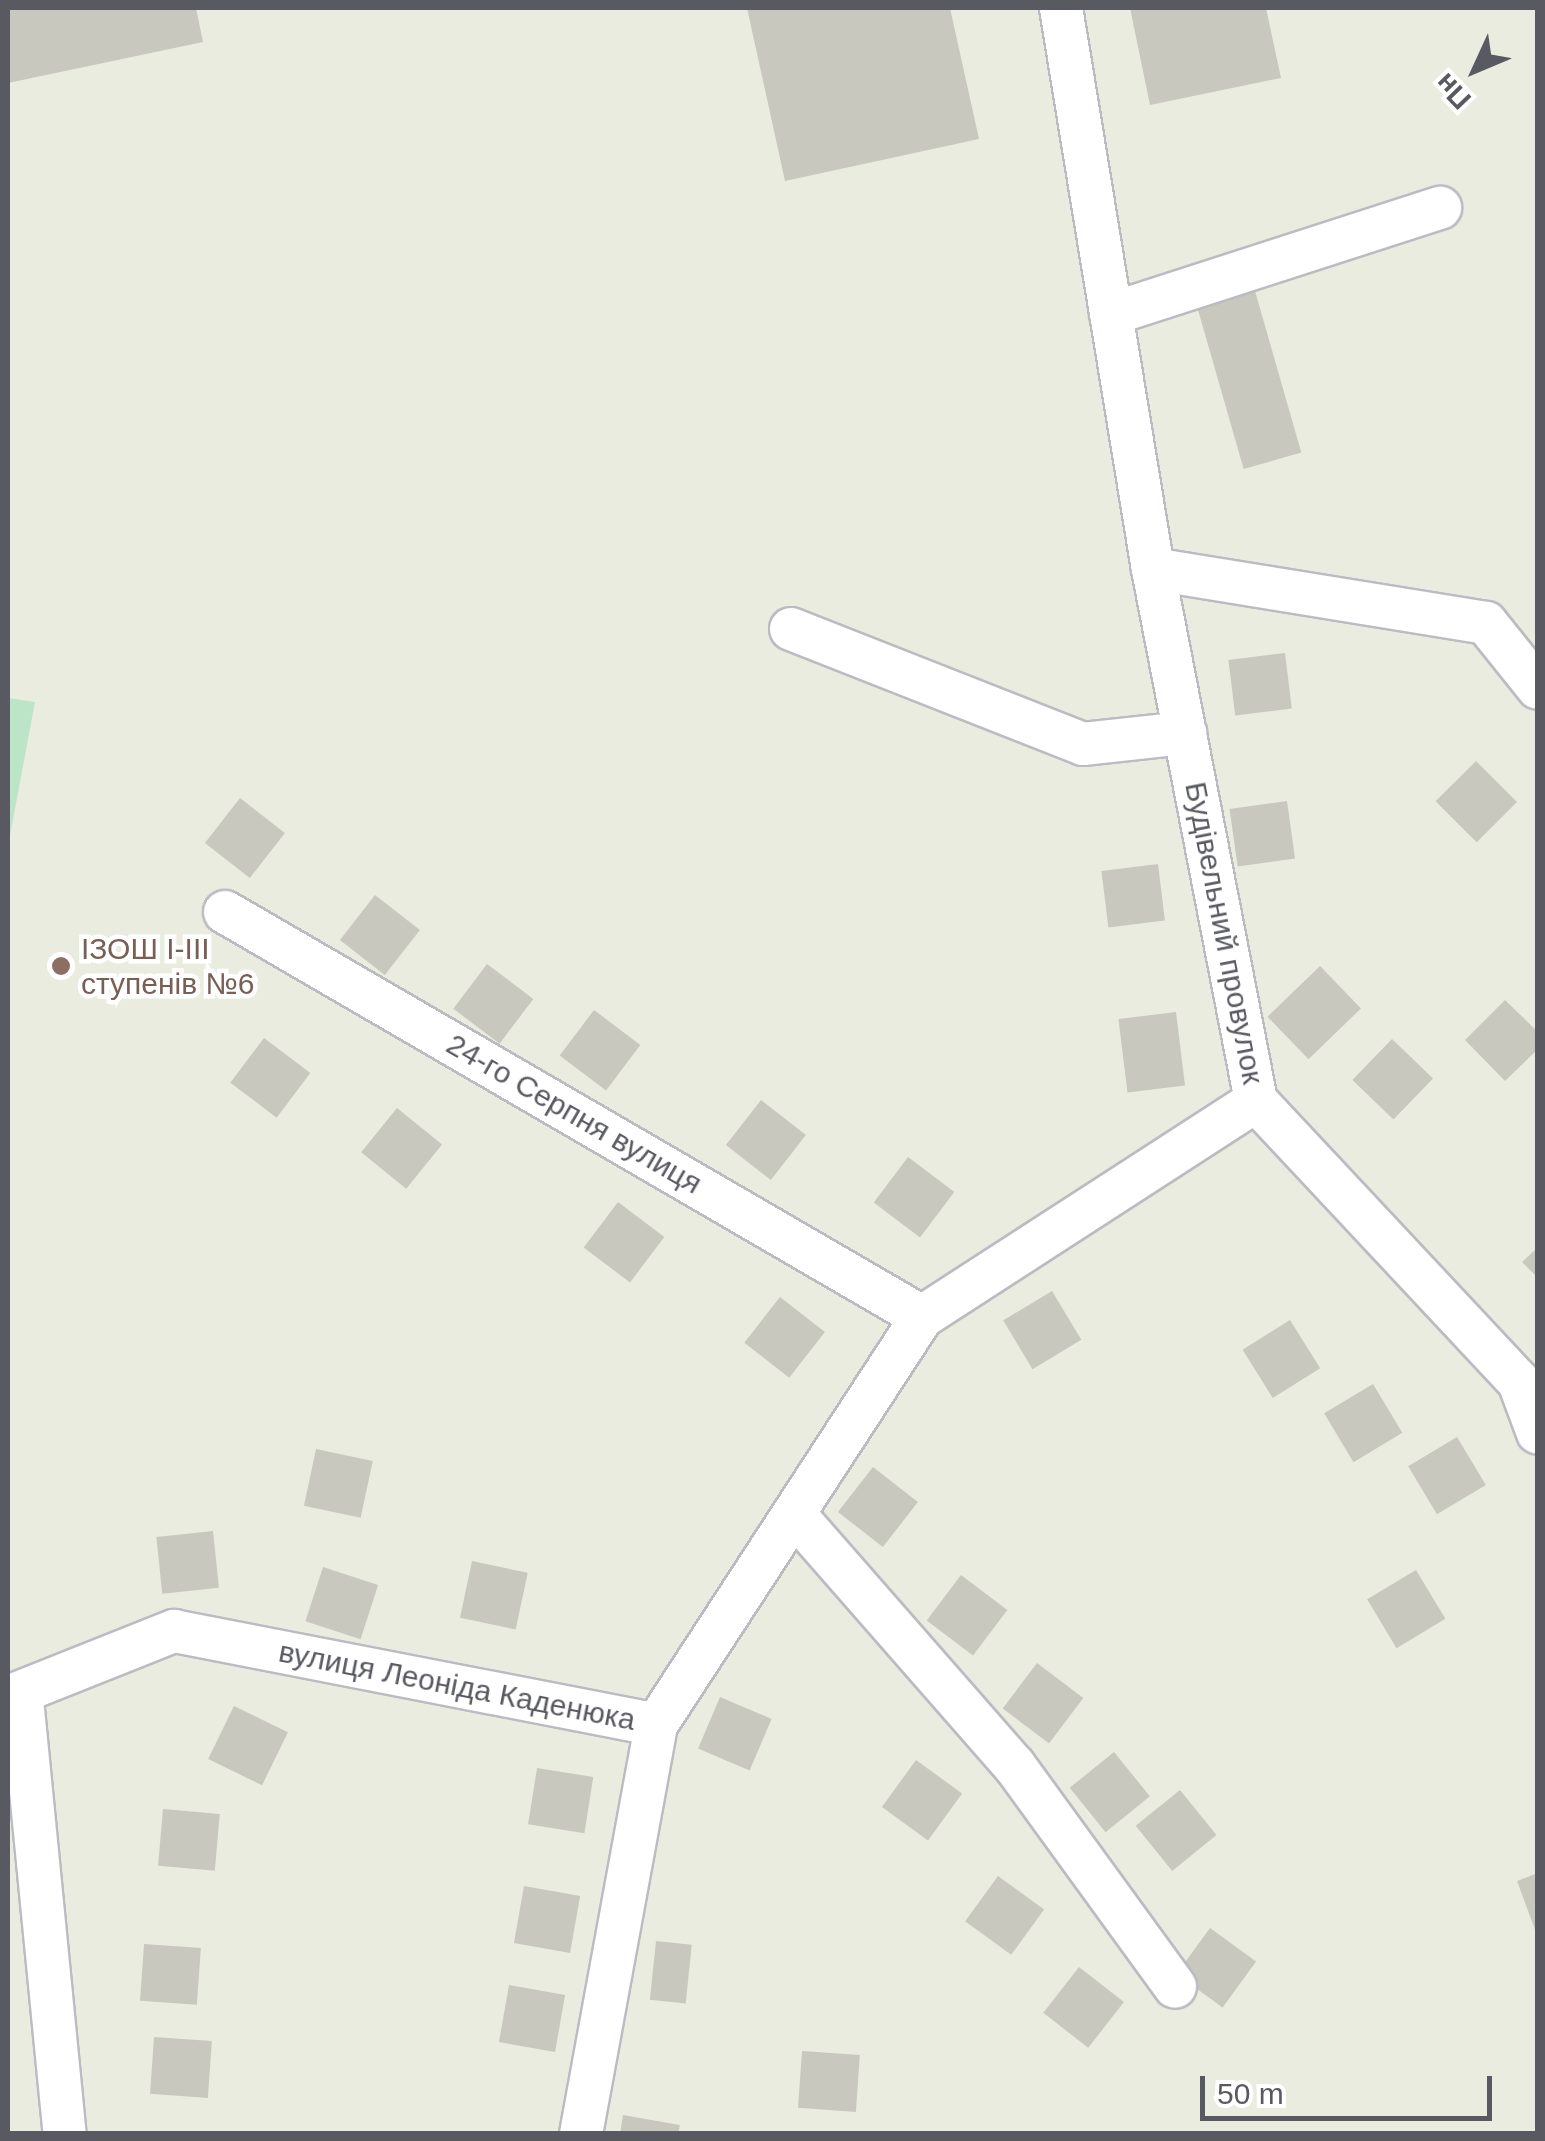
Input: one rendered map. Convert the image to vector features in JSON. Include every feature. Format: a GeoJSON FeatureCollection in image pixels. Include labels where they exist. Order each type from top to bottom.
{"type":"FeatureCollection","features":[{"type":"Feature","properties":{"kind":"street","name":"Будівельний провулок"},"geometry":{"type":"LineString","coordinates":[[1061,8],[1153,570],[1256,1101],[1519,1382],[1538,1432]]}},
{"type":"Feature","properties":{"kind":"street"},"geometry":{"type":"LineString","coordinates":[[1111,314],[1440,208]]}},
{"type":"Feature","properties":{"kind":"street"},"geometry":{"type":"LineString","coordinates":[[1153,570],[1486,623],[1538,688]]}},
{"type":"Feature","properties":{"kind":"street"},"geometry":{"type":"LineString","coordinates":[[792,629],[1083,744],[1185,732]]}},
{"type":"Feature","properties":{"kind":"street","name":"24-го Серпня вулиця"},"geometry":{"type":"LineString","coordinates":[[225,912],[922,1317]]}},
{"type":"Feature","properties":{"kind":"street","name":"вулиця Леоніда Каденюка"},"geometry":{"type":"LineString","coordinates":[[65,2134],[15,1698],[174,1631],[656,1725],[922,1317],[1256,1101]]}},
{"type":"Feature","properties":{"kind":"street"},"geometry":{"type":"LineString","coordinates":[[794,1514],[1014,1765],[1175,1988]]}},
{"type":"Feature","properties":{"kind":"street"},"geometry":{"type":"LineString","coordinates":[[581,2134],[656,1725]]}},
{"type":"Feature","properties":{"kind":"green space"},"geometry":{"type":"Polygon","coordinates":[[[8,698],[35,702],[8,846],[8,698]]]}},
{"type":"Feature","properties":{"kind":"building"},"geometry":{"type":"Polygon","coordinates":[[[8,8],[196,8],[203,42],[8,83],[8,8]]]}},
{"type":"Feature","properties":{"kind":"building"},"geometry":{"type":"Polygon","coordinates":[[[747,8],[950,8],[979,139],[785,181],[747,8]]]}},
{"type":"Feature","properties":{"kind":"building"},"geometry":{"type":"Polygon","coordinates":[[[1130,8],[1266,8],[1281,78],[1150,105],[1130,8]]]}},
{"type":"Feature","properties":{"kind":"building"},"geometry":{"type":"Polygon","coordinates":[[[1255,291],[1301,452],[1244,469],[1197,308],[1255,291]]]}},
{"type":"Feature","properties":{"kind":"building"},"geometry":{"type":"Polygon","coordinates":[[[1285,653],[1292,709],[1235,716],[1228,660],[1285,653]]]}},
{"type":"Feature","properties":{"kind":"building"},"geometry":{"type":"Polygon","coordinates":[[[1476,761],[1517,802],[1477,842],[1436,801],[1476,761]]]}},
{"type":"Feature","properties":{"kind":"building"},"geometry":{"type":"Polygon","coordinates":[[[240,798],[285,833],[250,878],[205,843],[240,798]]]}},
{"type":"Feature","properties":{"kind":"building"},"geometry":{"type":"Polygon","coordinates":[[[1287,801],[1295,858],[1238,867],[1230,809],[1287,801]]]}},
{"type":"Feature","properties":{"kind":"building"},"geometry":{"type":"Polygon","coordinates":[[[1158,864],[1165,921],[1108,928],[1101,871],[1158,864]]]}},
{"type":"Feature","properties":{"kind":"building"},"geometry":{"type":"Polygon","coordinates":[[[375,895],[420,930],[385,975],[340,940],[375,895]]]}},
{"type":"Feature","properties":{"kind":"building"},"geometry":{"type":"Polygon","coordinates":[[[487,964],[533,999],[500,1044],[453,1009],[487,964]]]}},
{"type":"Feature","properties":{"kind":"building"},"geometry":{"type":"Polygon","coordinates":[[[1320,966],[1361,1008],[1308,1059],[1267,1017],[1320,966]]]}},
{"type":"Feature","properties":{"kind":"building"},"geometry":{"type":"Polygon","coordinates":[[[1505,1000],[1538,1032],[1538,1049],[1505,1081],[1465,1040],[1505,1000]]]}},
{"type":"Feature","properties":{"kind":"building"},"geometry":{"type":"Polygon","coordinates":[[[594,1010],[640,1045],[606,1090],[560,1056],[594,1010]]]}},
{"type":"Feature","properties":{"kind":"building"},"geometry":{"type":"Polygon","coordinates":[[[1176,1012],[1185,1085],[1127,1093],[1118,1019],[1176,1012]]]}},
{"type":"Feature","properties":{"kind":"building"},"geometry":{"type":"Polygon","coordinates":[[[264,1038],[310,1073],[277,1118],[230,1083],[264,1038]]]}},
{"type":"Feature","properties":{"kind":"building"},"geometry":{"type":"Polygon","coordinates":[[[1392,1039],[1433,1079],[1393,1120],[1352,1080],[1392,1039]]]}},
{"type":"Feature","properties":{"kind":"building"},"geometry":{"type":"Polygon","coordinates":[[[761,1100],[806,1135],[771,1180],[726,1145],[761,1100]]]}},
{"type":"Feature","properties":{"kind":"building"},"geometry":{"type":"Polygon","coordinates":[[[397,1108],[442,1145],[406,1189],[361,1152],[397,1108]]]}},
{"type":"Feature","properties":{"kind":"building"},"geometry":{"type":"Polygon","coordinates":[[[908,1157],[954,1192],[920,1237],[874,1203],[908,1157]]]}},
{"type":"Feature","properties":{"kind":"building"},"geometry":{"type":"Polygon","coordinates":[[[618,1202],[664,1237],[630,1282],[584,1248],[618,1202]]]}},
{"type":"Feature","properties":{"kind":"building"},"geometry":{"type":"Polygon","coordinates":[[[1538,1247],[1538,1278],[1522,1262],[1538,1247]]]}},
{"type":"Feature","properties":{"kind":"building"},"geometry":{"type":"Polygon","coordinates":[[[1052,1291],[1081,1340],[1032,1369],[1003,1320],[1052,1291]]]}},
{"type":"Feature","properties":{"kind":"building"},"geometry":{"type":"Polygon","coordinates":[[[780,1297],[825,1332],[789,1378],[744,1343],[780,1297]]]}},
{"type":"Feature","properties":{"kind":"building"},"geometry":{"type":"Polygon","coordinates":[[[1290,1320],[1320,1368],[1273,1398],[1243,1350],[1290,1320]]]}},
{"type":"Feature","properties":{"kind":"building"},"geometry":{"type":"Polygon","coordinates":[[[1373,1384],[1402,1433],[1353,1462],[1324,1413],[1373,1384]]]}},
{"type":"Feature","properties":{"kind":"building"},"geometry":{"type":"Polygon","coordinates":[[[1457,1437],[1486,1485],[1437,1514],[1408,1466],[1457,1437]]]}},
{"type":"Feature","properties":{"kind":"building"},"geometry":{"type":"Polygon","coordinates":[[[316,1449],[373,1461],[361,1518],[304,1506],[316,1449]]]}},
{"type":"Feature","properties":{"kind":"building"},"geometry":{"type":"Polygon","coordinates":[[[873,1467],[918,1502],[883,1547],[838,1512],[873,1467]]]}},
{"type":"Feature","properties":{"kind":"building"},"geometry":{"type":"Polygon","coordinates":[[[213,1531],[219,1588],[162,1594],[156,1537],[213,1531]]]}},
{"type":"Feature","properties":{"kind":"building"},"geometry":{"type":"Polygon","coordinates":[[[472,1561],[528,1573],[516,1630],[460,1618],[472,1561]]]}},
{"type":"Feature","properties":{"kind":"building"},"geometry":{"type":"Polygon","coordinates":[[[323,1567],[378,1585],[361,1639],[305,1621],[323,1567]]]}},
{"type":"Feature","properties":{"kind":"building"},"geometry":{"type":"Polygon","coordinates":[[[1416,1570],[1445,1619],[1396,1648],[1367,1599],[1416,1570]]]}},
{"type":"Feature","properties":{"kind":"building"},"geometry":{"type":"Polygon","coordinates":[[[961,1575],[1007,1610],[973,1655],[927,1621],[961,1575]]]}},
{"type":"Feature","properties":{"kind":"building"},"geometry":{"type":"Polygon","coordinates":[[[1037,1663],[1083,1698],[1049,1743],[1003,1709],[1037,1663]]]}},
{"type":"Feature","properties":{"kind":"building"},"geometry":{"type":"Polygon","coordinates":[[[720,1697],[772,1719],[750,1770],[698,1749],[720,1697]]]}},
{"type":"Feature","properties":{"kind":"building"},"geometry":{"type":"Polygon","coordinates":[[[234,1706],[288,1732],[262,1785],[208,1759],[234,1706]]]}},
{"type":"Feature","properties":{"kind":"building"},"geometry":{"type":"Polygon","coordinates":[[[1114,1752],[1150,1796],[1106,1832],[1070,1788],[1114,1752]]]}},
{"type":"Feature","properties":{"kind":"building"},"geometry":{"type":"Polygon","coordinates":[[[916,1760],[962,1794],[928,1840],[882,1807],[916,1760]]]}},
{"type":"Feature","properties":{"kind":"building"},"geometry":{"type":"Polygon","coordinates":[[[537,1768],[593,1777],[584,1833],[528,1824],[537,1768]]]}},
{"type":"Feature","properties":{"kind":"building"},"geometry":{"type":"Polygon","coordinates":[[[1180,1790],[1217,1835],[1172,1871],[1136,1826],[1180,1790]]]}},
{"type":"Feature","properties":{"kind":"building"},"geometry":{"type":"Polygon","coordinates":[[[163,1809],[220,1814],[215,1871],[158,1866],[163,1809]]]}},
{"type":"Feature","properties":{"kind":"building"},"geometry":{"type":"Polygon","coordinates":[[[1538,1873],[1538,1935],[1537,1935],[1517,1881],[1538,1873]]]}},
{"type":"Feature","properties":{"kind":"building"},"geometry":{"type":"Polygon","coordinates":[[[998,1876],[1044,1910],[1011,1955],[965,1921],[998,1876]]]}},
{"type":"Feature","properties":{"kind":"building"},"geometry":{"type":"Polygon","coordinates":[[[524,1886],[580,1896],[570,1953],[514,1943],[524,1886]]]}},
{"type":"Feature","properties":{"kind":"building"},"geometry":{"type":"Polygon","coordinates":[[[1210,1928],[1256,1962],[1223,2008],[1176,1974],[1210,1928]]]}},
{"type":"Feature","properties":{"kind":"building"},"geometry":{"type":"Polygon","coordinates":[[[656,1941],[692,1945],[686,2003],[650,2000],[656,1941]]]}},
{"type":"Feature","properties":{"kind":"building"},"geometry":{"type":"Polygon","coordinates":[[[144,1944],[201,1948],[197,2005],[140,2001],[144,1944]]]}},
{"type":"Feature","properties":{"kind":"building"},"geometry":{"type":"Polygon","coordinates":[[[1079,1967],[1124,2002],[1088,2048],[1043,2013],[1079,1967]]]}},
{"type":"Feature","properties":{"kind":"building"},"geometry":{"type":"Polygon","coordinates":[[[509,1985],[565,1995],[555,2052],[499,2042],[509,1985]]]}},
{"type":"Feature","properties":{"kind":"building"},"geometry":{"type":"Polygon","coordinates":[[[154,2037],[212,2041],[208,2098],[150,2094],[154,2037]]]}},
{"type":"Feature","properties":{"kind":"building"},"geometry":{"type":"Polygon","coordinates":[[[802,2051],[860,2055],[856,2112],[798,2108],[802,2051]]]}},
{"type":"Feature","properties":{"kind":"building"},"geometry":{"type":"Polygon","coordinates":[[[623,2115],[680,2125],[678,2134],[620,2134],[623,2115]]]}},
{"type":"Feature","properties":{"kind":"place","name":"ІЗОШ І-ІІІ ступенів №6"},"geometry":{"type":"Point","coordinates":[61,966]}}]}
